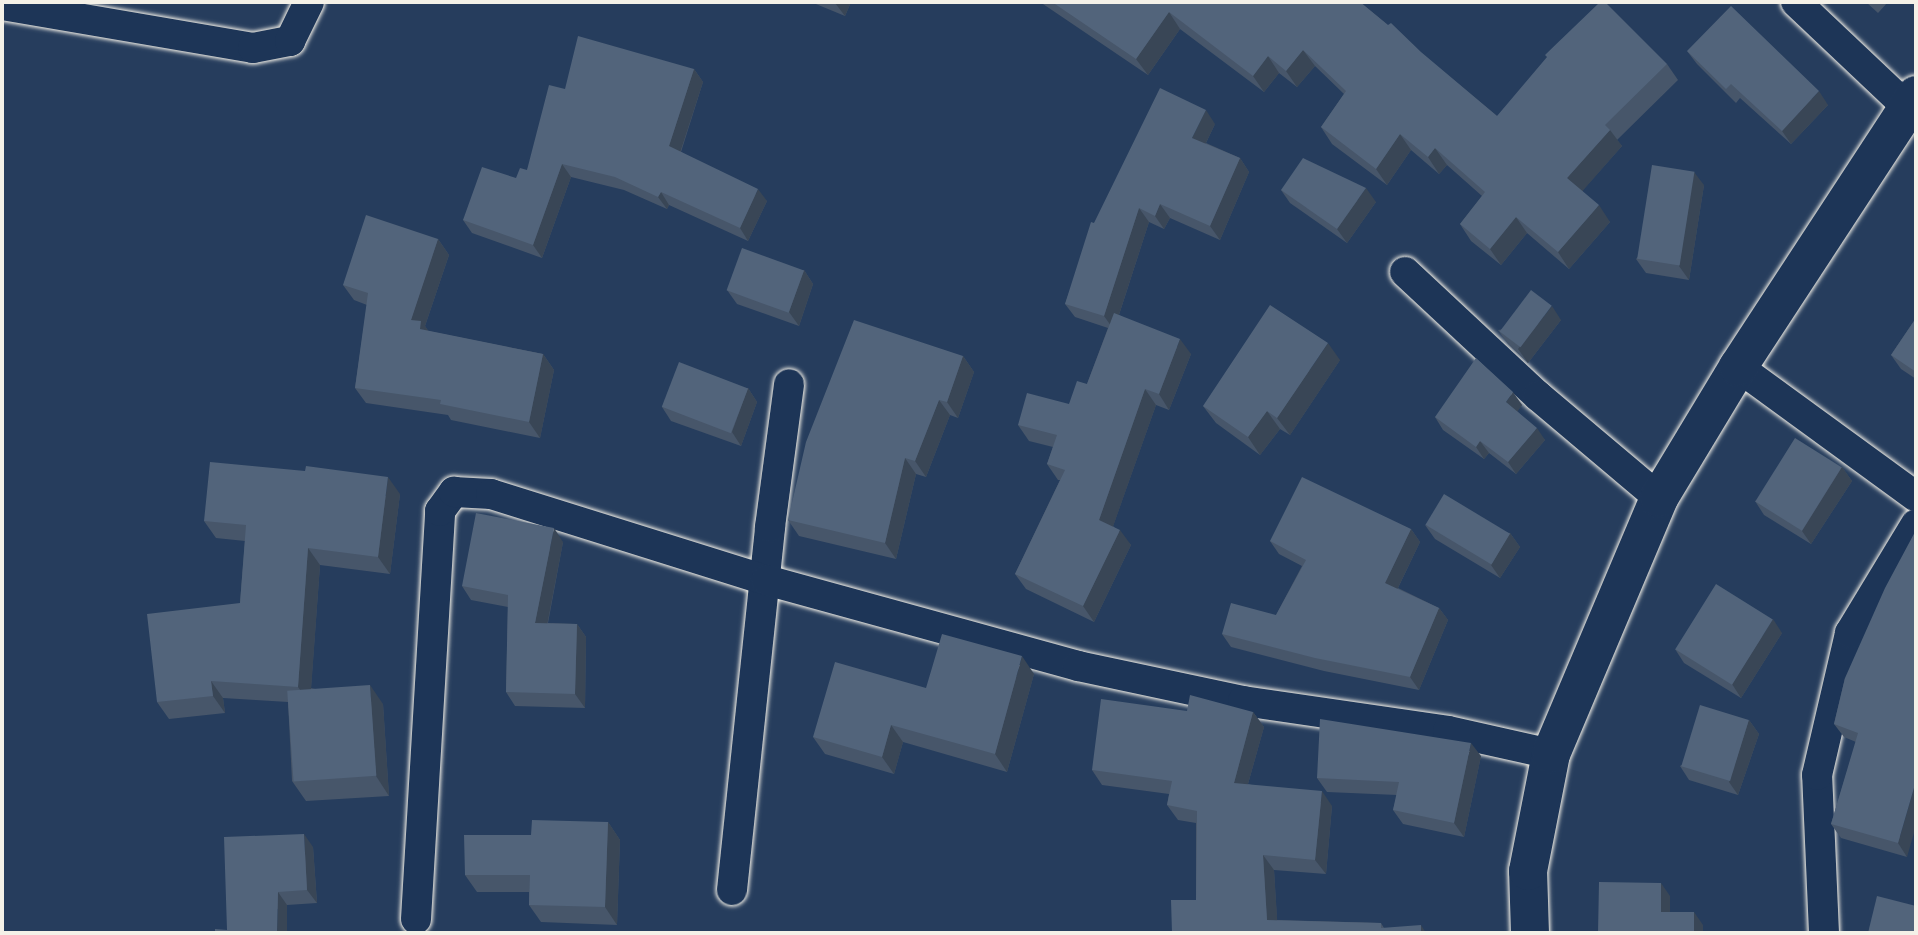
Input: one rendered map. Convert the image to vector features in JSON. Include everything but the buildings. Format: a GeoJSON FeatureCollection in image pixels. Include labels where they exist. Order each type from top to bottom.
{"type":"FeatureCollection","features":[{"type":"Feature","properties":{"kind":"street"},"geometry":{"type":"LineString","coordinates":[[2,5],[253,48],[290,41],[309,2]]}},
{"type":"Feature","properties":{"kind":"street"},"geometry":{"type":"LineString","coordinates":[[1530,933],[1528,871],[1551,754],[1659,498],[1738,367],[1912,101],[1796,2]]}},
{"type":"Feature","properties":{"kind":"street"},"geometry":{"type":"LineString","coordinates":[[1405,272],[1538,396],[1659,498]]}},
{"type":"Feature","properties":{"kind":"street"},"geometry":{"type":"LineString","coordinates":[[1738,367],[1916,497]]}},
{"type":"Feature","properties":{"kind":"street"},"geometry":{"type":"LineString","coordinates":[[732,890],[789,384]]}},
{"type":"Feature","properties":{"kind":"street"},"geometry":{"type":"LineString","coordinates":[[416,919],[440,511],[454,492],[491,494],[766,580],[1091,669],[1243,701],[1448,732],[1551,754]]}},
{"type":"Feature","properties":{"kind":"street"},"geometry":{"type":"LineString","coordinates":[[1824,933],[1817,775],[1850,633],[1916,524]]}}]}
